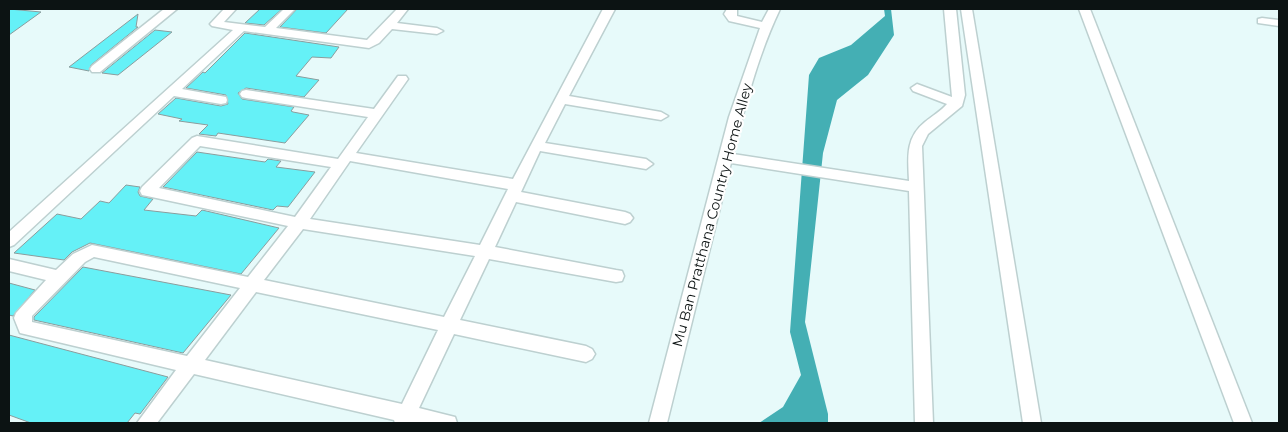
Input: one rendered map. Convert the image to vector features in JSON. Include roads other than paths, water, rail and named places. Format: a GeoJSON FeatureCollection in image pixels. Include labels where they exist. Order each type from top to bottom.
{"type":"FeatureCollection","features":[{"type":"Feature","properties":{"kind":"street"},"geometry":{"type":"LineString","coordinates":[[96,69],[171,9]]}},
{"type":"Feature","properties":{"kind":"street"},"geometry":{"type":"LineString","coordinates":[[230,9],[216,24],[369,44],[375,41],[402,9]]}},
{"type":"Feature","properties":{"kind":"street"},"geometry":{"type":"LineString","coordinates":[[266,32],[290,9]]}},
{"type":"Feature","properties":{"kind":"street"},"geometry":{"type":"LineString","coordinates":[[396,9],[402,9]]}},
{"type":"Feature","properties":{"kind":"street"},"geometry":{"type":"LineString","coordinates":[[404,418],[536,146],[609,9]]}},
{"type":"Feature","properties":{"kind":"street"},"geometry":{"type":"LineString","coordinates":[[732,9],[730,14],[733,19],[766,26]]}},
{"type":"Feature","properties":{"kind":"street","name":"Mu Ban Pratthana Country Home Alley"},"geometry":{"type":"LineString","coordinates":[[658,423],[736,117],[766,26],[774,9]]}},
{"type":"Feature","properties":{"kind":"street"},"geometry":{"type":"LineString","coordinates":[[924,423],[915,146],[921,130],[957,103],[960,89],[950,9]]}},
{"type":"Feature","properties":{"kind":"street"},"geometry":{"type":"LineString","coordinates":[[966,9],[1032,423]]}},
{"type":"Feature","properties":{"kind":"street"},"geometry":{"type":"LineString","coordinates":[[1084,9],[1243,423]]}},
{"type":"Feature","properties":{"kind":"street"},"geometry":{"type":"LineString","coordinates":[[1262,21],[1279,23]]}},
{"type":"Feature","properties":{"kind":"street"},"geometry":{"type":"LineString","coordinates":[[388,25],[437,31]]}},
{"type":"Feature","properties":{"kind":"street"},"geometry":{"type":"LineString","coordinates":[[9,241],[242,28]]}},
{"type":"Feature","properties":{"kind":"street"},"geometry":{"type":"LineString","coordinates":[[146,423],[299,223],[402,79]]}},
{"type":"Feature","properties":{"kind":"street"},"geometry":{"type":"LineString","coordinates":[[917,88],[957,103]]}},
{"type":"Feature","properties":{"kind":"street"},"geometry":{"type":"LineString","coordinates":[[173,92],[222,100]]}},
{"type":"Feature","properties":{"kind":"street"},"geometry":{"type":"LineString","coordinates":[[246,94],[377,114]]}},
{"type":"Feature","properties":{"kind":"street"},"geometry":{"type":"LineString","coordinates":[[560,100],[662,116]]}},
{"type":"Feature","properties":{"kind":"street"},"geometry":{"type":"LineString","coordinates":[[616,276],[486,252],[299,223],[147,191],[197,141],[344,160],[515,190],[624,218]]}},
{"type":"Feature","properties":{"kind":"street"},"geometry":{"type":"LineString","coordinates":[[536,146],[646,164]]}},
{"type":"Feature","properties":{"kind":"street"},"geometry":{"type":"LineString","coordinates":[[727,158],[916,187]]}},
{"type":"Feature","properties":{"kind":"street"},"geometry":{"type":"LineString","coordinates":[[448,423],[404,418],[192,364],[26,328],[22,318],[26,311],[79,258],[92,251],[586,354]]}},
{"type":"Feature","properties":{"kind":"street"},"geometry":{"type":"LineString","coordinates":[[9,265],[54,276]]}},
{"type":"Feature","properties":{"kind":"water"},"geometry":{"type":"Polygon","coordinates":[[[884,9],[891,9],[894,35],[868,75],[837,100],[823,153],[805,322],[828,414],[828,423],[759,423],[783,407],[801,375],[790,332],[809,75],[819,58],[851,45],[885,16],[884,9]]]}}]}
